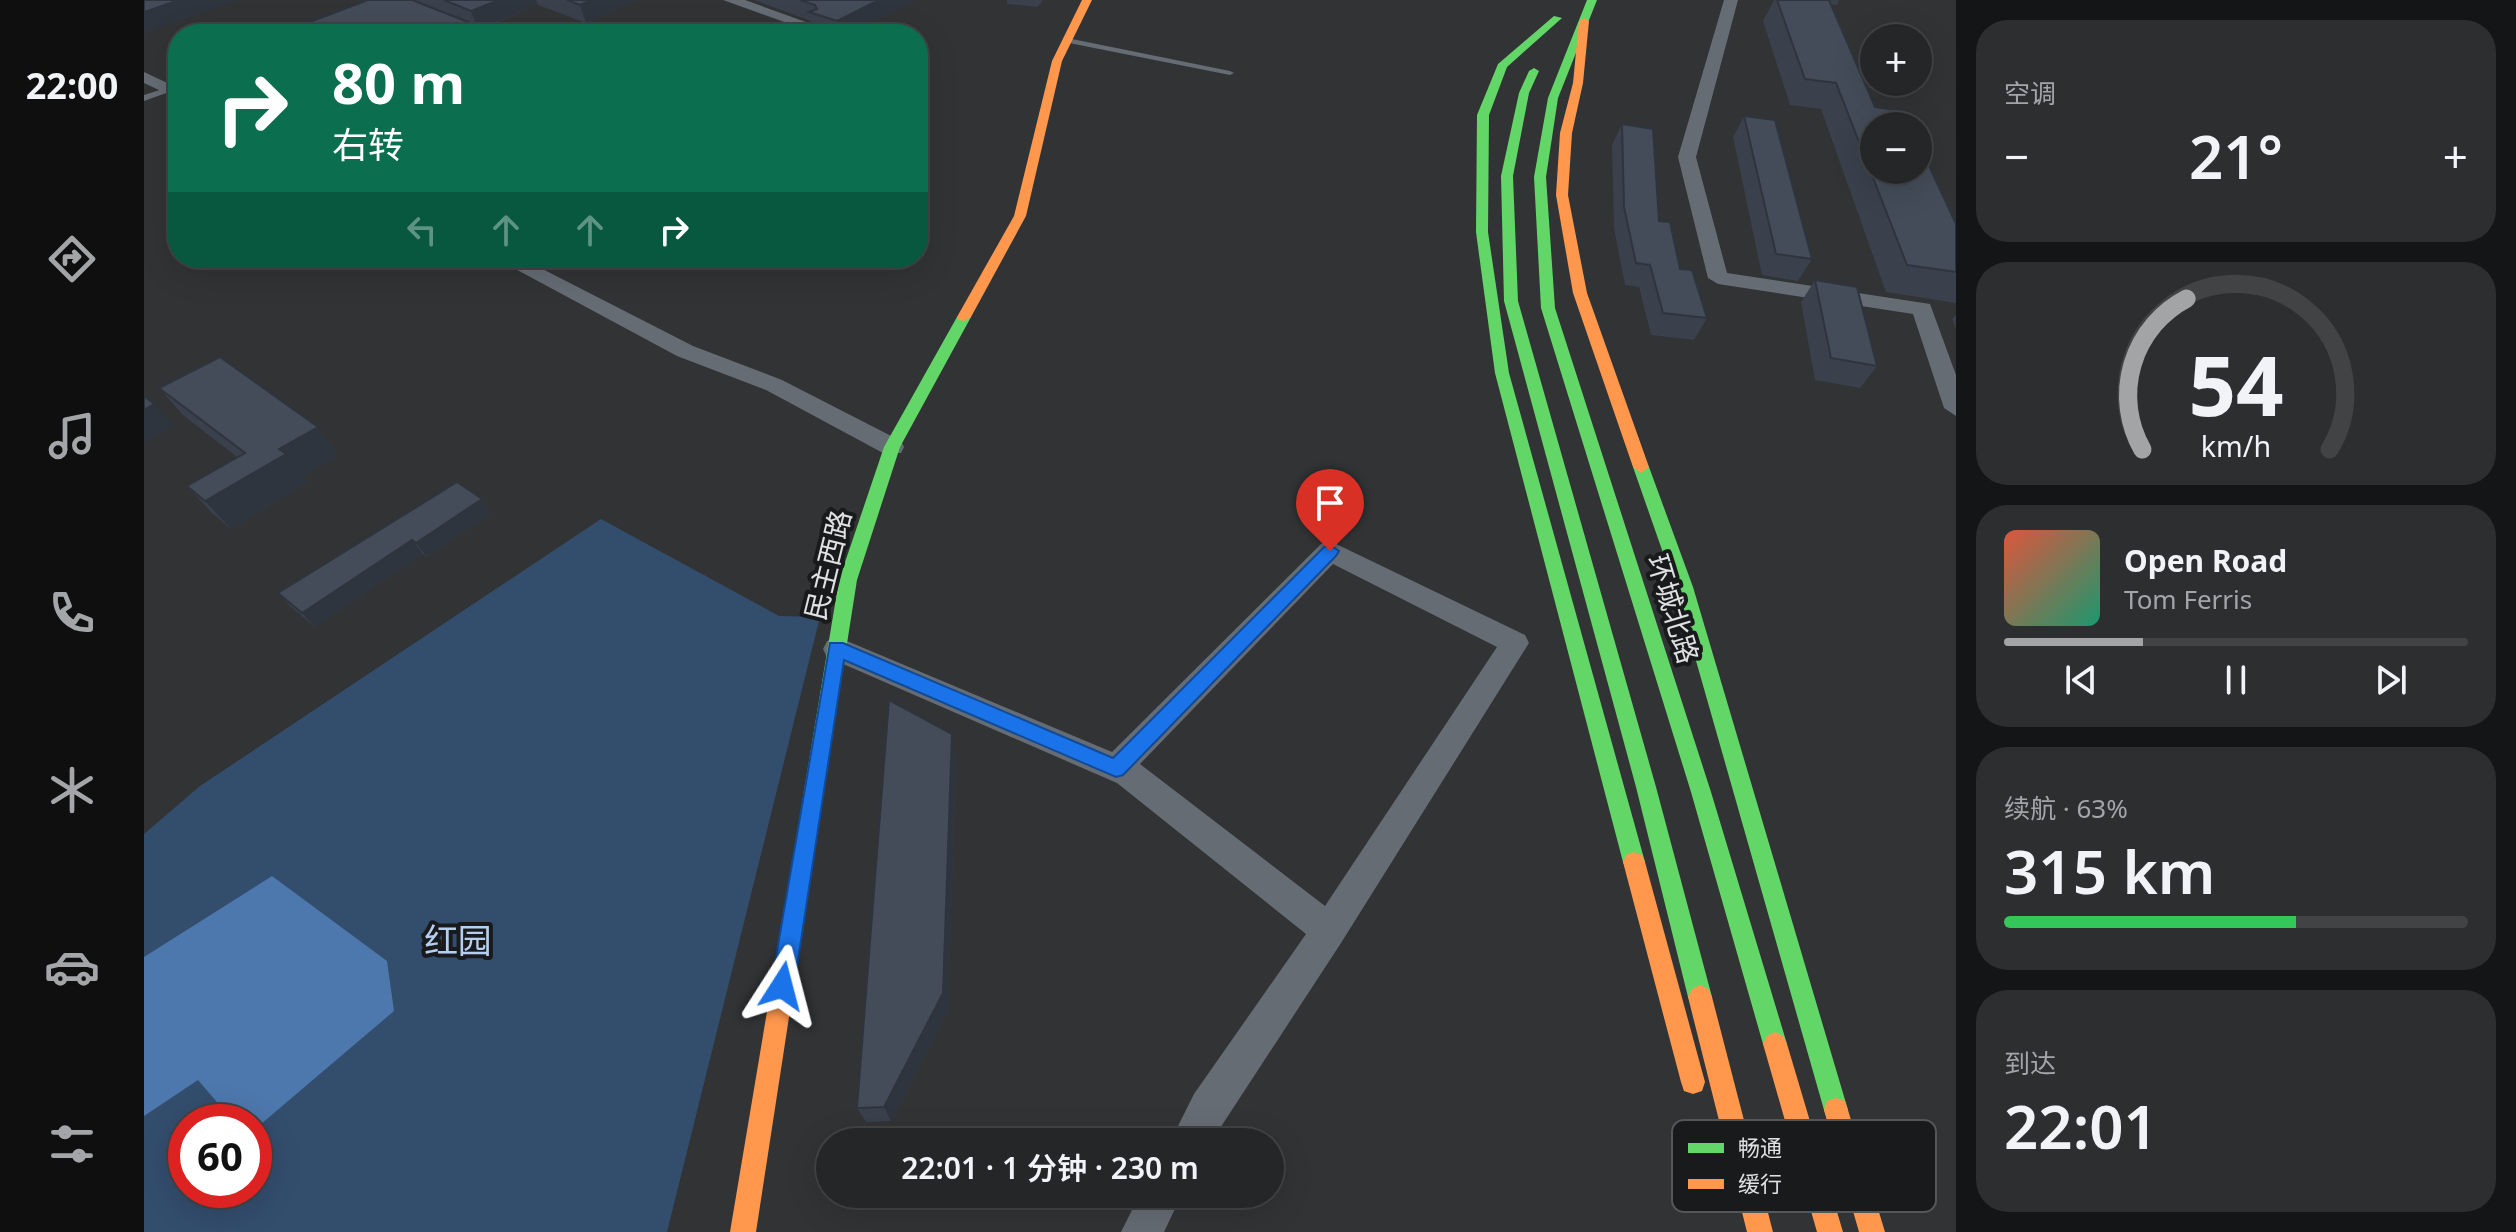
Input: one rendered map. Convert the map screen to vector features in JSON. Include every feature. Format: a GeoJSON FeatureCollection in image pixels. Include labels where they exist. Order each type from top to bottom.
{"type":"FeatureCollection","features":[{"type":"Feature","properties":{"kind":"main road","name":"民主西路"},"geometry":{"type":"LineString","coordinates":[[743,1232],[848,580],[892,447],[1020,216],[1057,61],[1087,0]]}},
{"type":"Feature","properties":{"kind":"main road","name":"环城北路"},"geometry":{"type":"LineString","coordinates":[[1592,0],[1553,98],[1540,177],[1548,308],[1701,792],[1797,1120]]}},
{"type":"Feature","properties":{"kind":"main road"},"geometry":{"type":"LineString","coordinates":[[1562,6],[1524,93],[1507,176],[1511,301],[1646,787],[1731,1120]]}},
{"type":"Feature","properties":{"kind":"main road"},"geometry":{"type":"LineString","coordinates":[[1562,6],[1502,66],[1483,115],[1482,232],[1502,373],[1699,1108]]}},
{"type":"Feature","properties":{"kind":"main road"},"geometry":{"type":"LineString","coordinates":[[1584,21],[1578,83],[1566,133],[1562,195],[1580,293],[1684,587],[1839,1120]]}},
{"type":"Feature","properties":{"kind":"main road"},"geometry":{"type":"LineString","coordinates":[[1755,1212],[1760,1232]]}},
{"type":"Feature","properties":{"kind":"main road","name":"环城北路"},"geometry":{"type":"LineString","coordinates":[[1824,1212],[1830,1232]]}},
{"type":"Feature","properties":{"kind":"main road"},"geometry":{"type":"LineString","coordinates":[[1866,1212],[1872,1232]]}},
{"type":"Feature","properties":{"kind":"street"},"geometry":{"type":"LineString","coordinates":[[730,0],[803,24]]}},
{"type":"Feature","properties":{"kind":"street"},"geometry":{"type":"LineString","coordinates":[[1731,0],[1710,65],[1687,157],[1718,278],[1922,309],[1956,408]]}},
{"type":"Feature","properties":{"kind":"street"},"geometry":{"type":"LineString","coordinates":[[144,77],[168,89]]}},
{"type":"Feature","properties":{"kind":"street"},"geometry":{"type":"LineString","coordinates":[[524,268],[685,351],[774,385],[892,447]]}},
{"type":"Feature","properties":{"kind":"street"},"geometry":{"type":"LineString","coordinates":[[1116,768],[1330,551],[1515,643],[1197,1128]]}},
{"type":"Feature","properties":{"kind":"street"},"geometry":{"type":"LineString","coordinates":[[837,649],[1128,773],[1329,931]]}},
{"type":"Feature","properties":{"kind":"street"},"geometry":{"type":"LineString","coordinates":[[1142,1232],[1155,1208]]}},
{"type":"Feature","properties":{"kind":"lane"},"geometry":{"type":"LineString","coordinates":[[1067,40],[1230,73]]}},
{"type":"Feature","properties":{"kind":"lane"},"geometry":{"type":"LineString","coordinates":[[144,98],[168,93]]}},
{"type":"Feature","properties":{"kind":"green space","name":"红园"},"geometry":{"type":"Polygon","coordinates":[[[601,519],[779,616],[820,617],[667,1232],[144,1232],[144,834],[200,786],[601,519]]]}},
{"type":"Feature","properties":{"kind":"shaded area"},"geometry":{"type":"Polygon","coordinates":[[[272,876],[387,961],[394,1011],[272,1115],[272,1104],[219,1104],[198,1080],[144,1116],[144,957],[272,876]]]}},
{"type":"Feature","properties":{"kind":"building"},"geometry":{"type":"Polygon","coordinates":[[[144,0],[179,0],[144,12],[144,0]]]}},
{"type":"Feature","properties":{"kind":"building"},"geometry":{"type":"Polygon","coordinates":[[[368,0],[412,0],[473,24],[304,24],[368,0]]]}},
{"type":"Feature","properties":{"kind":"building"},"geometry":{"type":"Polygon","coordinates":[[[444,0],[499,0],[471,11],[444,0]]]}},
{"type":"Feature","properties":{"kind":"building"},"geometry":{"type":"Polygon","coordinates":[[[567,0],[591,0],[580,5],[567,0]]]}},
{"type":"Feature","properties":{"kind":"building"},"geometry":{"type":"Polygon","coordinates":[[[800,0],[879,0],[837,21],[809,12],[817,9],[815,5],[800,0]]]}},
{"type":"Feature","properties":{"kind":"building"},"geometry":{"type":"Polygon","coordinates":[[[1777,0],[1829,0],[1860,72],[1860,96],[1870,96],[1875,107],[1903,112],[1860,112],[1860,145],[1836,83],[1805,79],[1777,0]]]}},
{"type":"Feature","properties":{"kind":"building"},"geometry":{"type":"Polygon","coordinates":[[[1744,116],[1775,120],[1812,259],[1776,254],[1744,116]]]}},
{"type":"Feature","properties":{"kind":"building"},"geometry":{"type":"Polygon","coordinates":[[[1622,124],[1653,129],[1659,221],[1670,222],[1680,269],[1692,270],[1707,318],[1663,313],[1650,265],[1636,263],[1624,207],[1622,124]]]}},
{"type":"Feature","properties":{"kind":"building"},"geometry":{"type":"Polygon","coordinates":[[[1932,172],[1956,224],[1956,272],[1907,265],[1875,184],[1932,184],[1932,172]]]}},
{"type":"Feature","properties":{"kind":"building"},"geometry":{"type":"Polygon","coordinates":[[[1815,280],[1857,287],[1877,366],[1831,358],[1815,280]]]}},
{"type":"Feature","properties":{"kind":"building"},"geometry":{"type":"Polygon","coordinates":[[[220,357],[318,427],[279,449],[286,454],[205,501],[187,486],[245,453],[159,388],[220,357]]]}},
{"type":"Feature","properties":{"kind":"building"},"geometry":{"type":"Polygon","coordinates":[[[144,396],[154,404],[144,410],[144,396]]]}},
{"type":"Feature","properties":{"kind":"building"},"geometry":{"type":"Polygon","coordinates":[[[457,482],[482,499],[416,543],[412,540],[302,613],[278,593],[457,482]]]}},
{"type":"Feature","properties":{"kind":"building"},"geometry":{"type":"Polygon","coordinates":[[[889,700],[952,734],[943,993],[884,1107],[857,1108],[889,700]]]}},
{"type":"Feature","properties":{"kind":"traffic: fast"},"geometry":{"type":"LineString","coordinates":[[1592,0],[1553,98],[1540,177],[1548,308],[1701,792],[1775,1044]]}},
{"type":"Feature","properties":{"kind":"traffic: fast"},"geometry":{"type":"LineString","coordinates":[[1557,18],[1502,66],[1483,115],[1482,232],[1502,373],[1634,862]]}},
{"type":"Feature","properties":{"kind":"traffic: fast"},"geometry":{"type":"LineString","coordinates":[[1534,71],[1524,93],[1507,176],[1511,301],[1646,787],[1700,997]]}},
{"type":"Feature","properties":{"kind":"traffic: fast"},"geometry":{"type":"LineString","coordinates":[[811,809],[848,580],[892,447],[964,317]]}},
{"type":"Feature","properties":{"kind":"traffic: fast"},"geometry":{"type":"LineString","coordinates":[[1641,467],[1684,587],[1836,1110]]}},
{"type":"Feature","properties":{"kind":"traffic: slow"},"geometry":{"type":"LineString","coordinates":[[964,317],[1020,216],[1057,61],[1087,0]]}},
{"type":"Feature","properties":{"kind":"traffic: slow"},"geometry":{"type":"LineString","coordinates":[[1584,21],[1578,83],[1566,133],[1562,195],[1580,293],[1641,467]]}},
{"type":"Feature","properties":{"kind":"traffic: slow"},"geometry":{"type":"LineString","coordinates":[[743,1232],[811,809]]}},
{"type":"Feature","properties":{"kind":"traffic: slow"},"geometry":{"type":"LineString","coordinates":[[1634,862],[1693,1082]]}},
{"type":"Feature","properties":{"kind":"traffic: slow"},"geometry":{"type":"LineString","coordinates":[[1700,997],[1731,1120]]}},
{"type":"Feature","properties":{"kind":"traffic: slow"},"geometry":{"type":"LineString","coordinates":[[1775,1044],[1797,1120]]}},
{"type":"Feature","properties":{"kind":"traffic: slow"},"geometry":{"type":"LineString","coordinates":[[1836,1110],[1839,1120]]}},
{"type":"Feature","properties":{"kind":"traffic: slow"},"geometry":{"type":"LineString","coordinates":[[1755,1212],[1760,1232]]}},
{"type":"Feature","properties":{"kind":"traffic: slow"},"geometry":{"type":"LineString","coordinates":[[1824,1212],[1830,1232]]}},
{"type":"Feature","properties":{"kind":"traffic: slow"},"geometry":{"type":"LineString","coordinates":[[1866,1212],[1872,1232]]}},
{"type":"Feature","properties":{"kind":"route"},"geometry":{"type":"LineString","coordinates":[[782,986],[837,649],[1116,768],[1330,551]]}}]}
